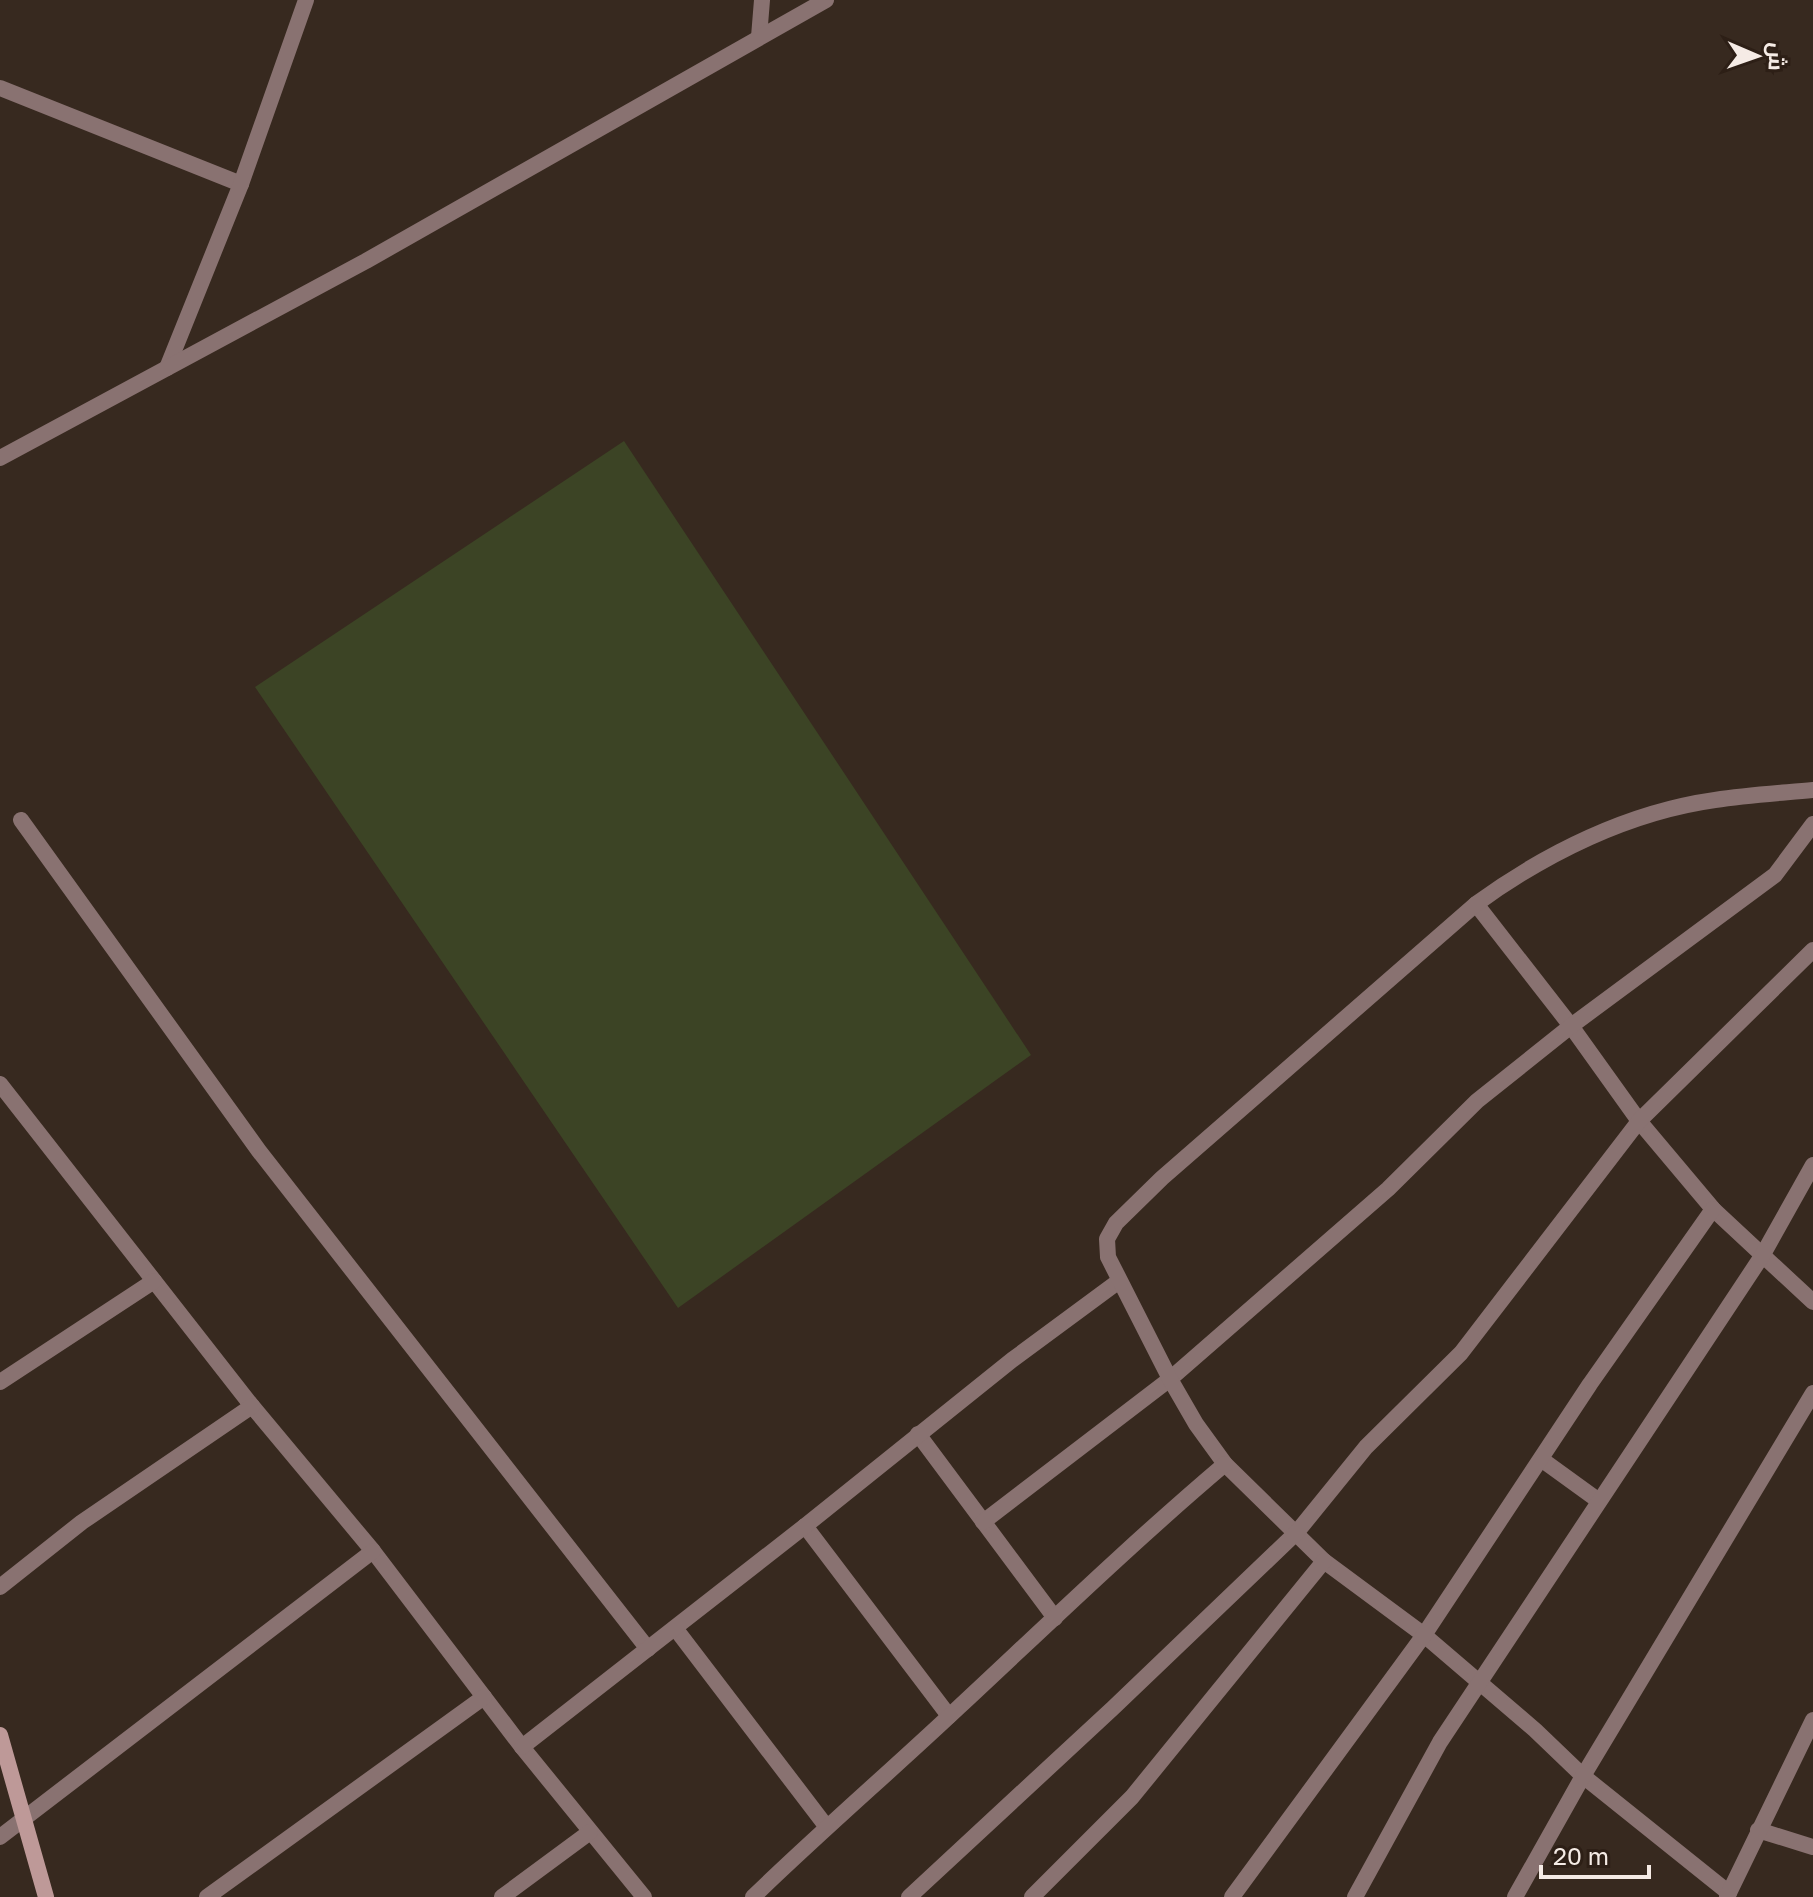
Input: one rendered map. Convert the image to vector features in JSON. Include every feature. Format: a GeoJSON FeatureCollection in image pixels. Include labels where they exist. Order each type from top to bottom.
{"type":"FeatureCollection","features":[{"type":"Feature","properties":{"kind":"street"},"geometry":{"type":"LineString","coordinates":[[167,368],[241,184],[306,0]]}},
{"type":"Feature","properties":{"kind":"street"},"geometry":{"type":"LineString","coordinates":[[759,37],[762,0]]}},
{"type":"Feature","properties":{"kind":"street"},"geometry":{"type":"LineString","coordinates":[[0,458],[366,261],[826,0]]}},
{"type":"Feature","properties":{"kind":"street"},"geometry":{"type":"LineString","coordinates":[[0,88],[241,184]]}},
{"type":"Feature","properties":{"kind":"street"},"geometry":{"type":"LineString","coordinates":[[1813,790],[1714,800],[1655,813],[1550,856],[1505,883],[1476,904],[1162,1178],[1116,1223],[1107,1239],[1108,1257],[1170,1379],[1196,1424],[1225,1464],[1324,1561],[1424,1635],[1535,1730],[1583,1776],[1728,1895],[1813,1720]]}},
{"type":"Feature","properties":{"kind":"street"},"geometry":{"type":"LineString","coordinates":[[21,820],[259,1151],[648,1649]]}},
{"type":"Feature","properties":{"kind":"street"},"geometry":{"type":"LineString","coordinates":[[983,1522],[1170,1379],[1388,1189],[1477,1101],[1571,1026],[1775,875],[1813,824]]}},
{"type":"Feature","properties":{"kind":"street"},"geometry":{"type":"LineString","coordinates":[[1476,904],[1571,1026],[1639,1121],[1713,1209],[1813,1302]]}},
{"type":"Feature","properties":{"kind":"street"},"geometry":{"type":"LineString","coordinates":[[909,1897],[1297,1532],[1366,1447],[1461,1353],[1639,1121],[1813,950]]}},
{"type":"Feature","properties":{"kind":"street"},"geometry":{"type":"LineString","coordinates":[[0,1084],[252,1406],[373,1551],[522,1747],[644,1897]]}},
{"type":"Feature","properties":{"kind":"street"},"geometry":{"type":"LineString","coordinates":[[1355,1897],[1440,1742],[1762,1256],[1813,1165]]}},
{"type":"Feature","properties":{"kind":"street"},"geometry":{"type":"LineString","coordinates":[[1232,1897],[1424,1635],[1713,1209]]}},
{"type":"Feature","properties":{"kind":"street"},"geometry":{"type":"LineString","coordinates":[[0,1382],[154,1281]]}},
{"type":"Feature","properties":{"kind":"street"},"geometry":{"type":"LineString","coordinates":[[522,1747],[1012,1360],[1119,1281]]}},
{"type":"Feature","properties":{"kind":"street"},"geometry":{"type":"LineString","coordinates":[[1515,1897],[1583,1776],[1813,1393]]}},
{"type":"Feature","properties":{"kind":"street"},"geometry":{"type":"LineString","coordinates":[[0,1587],[82,1522],[252,1406]]}},
{"type":"Feature","properties":{"kind":"street"},"geometry":{"type":"LineString","coordinates":[[918,1434],[1055,1618]]}},
{"type":"Feature","properties":{"kind":"street"},"geometry":{"type":"LineString","coordinates":[[1541,1459],[1599,1501]]}},
{"type":"Feature","properties":{"kind":"street"},"geometry":{"type":"LineString","coordinates":[[753,1897],[1146,1531],[1225,1464]]}},
{"type":"Feature","properties":{"kind":"street"},"geometry":{"type":"LineString","coordinates":[[805,1526],[949,1716]]}},
{"type":"Feature","properties":{"kind":"street"},"geometry":{"type":"LineString","coordinates":[[0,1837],[373,1551]]}},
{"type":"Feature","properties":{"kind":"street"},"geometry":{"type":"LineString","coordinates":[[1032,1897],[1132,1797],[1324,1561]]}},
{"type":"Feature","properties":{"kind":"street"},"geometry":{"type":"LineString","coordinates":[[675,1628],[826,1826]]}},
{"type":"Feature","properties":{"kind":"street"},"geometry":{"type":"LineString","coordinates":[[207,1897],[484,1697]]}},
{"type":"Feature","properties":{"kind":"street"},"geometry":{"type":"LineString","coordinates":[[0,1735],[46,1897]]}},
{"type":"Feature","properties":{"kind":"street"},"geometry":{"type":"LineString","coordinates":[[1758,1830],[1813,1847]]}},
{"type":"Feature","properties":{"kind":"street"},"geometry":{"type":"LineString","coordinates":[[502,1897],[590,1832]]}},
{"type":"Feature","properties":{"kind":"green space"},"geometry":{"type":"Polygon","coordinates":[[[624,441],[1031,1055],[678,1308],[255,687],[624,441]]]}}]}
